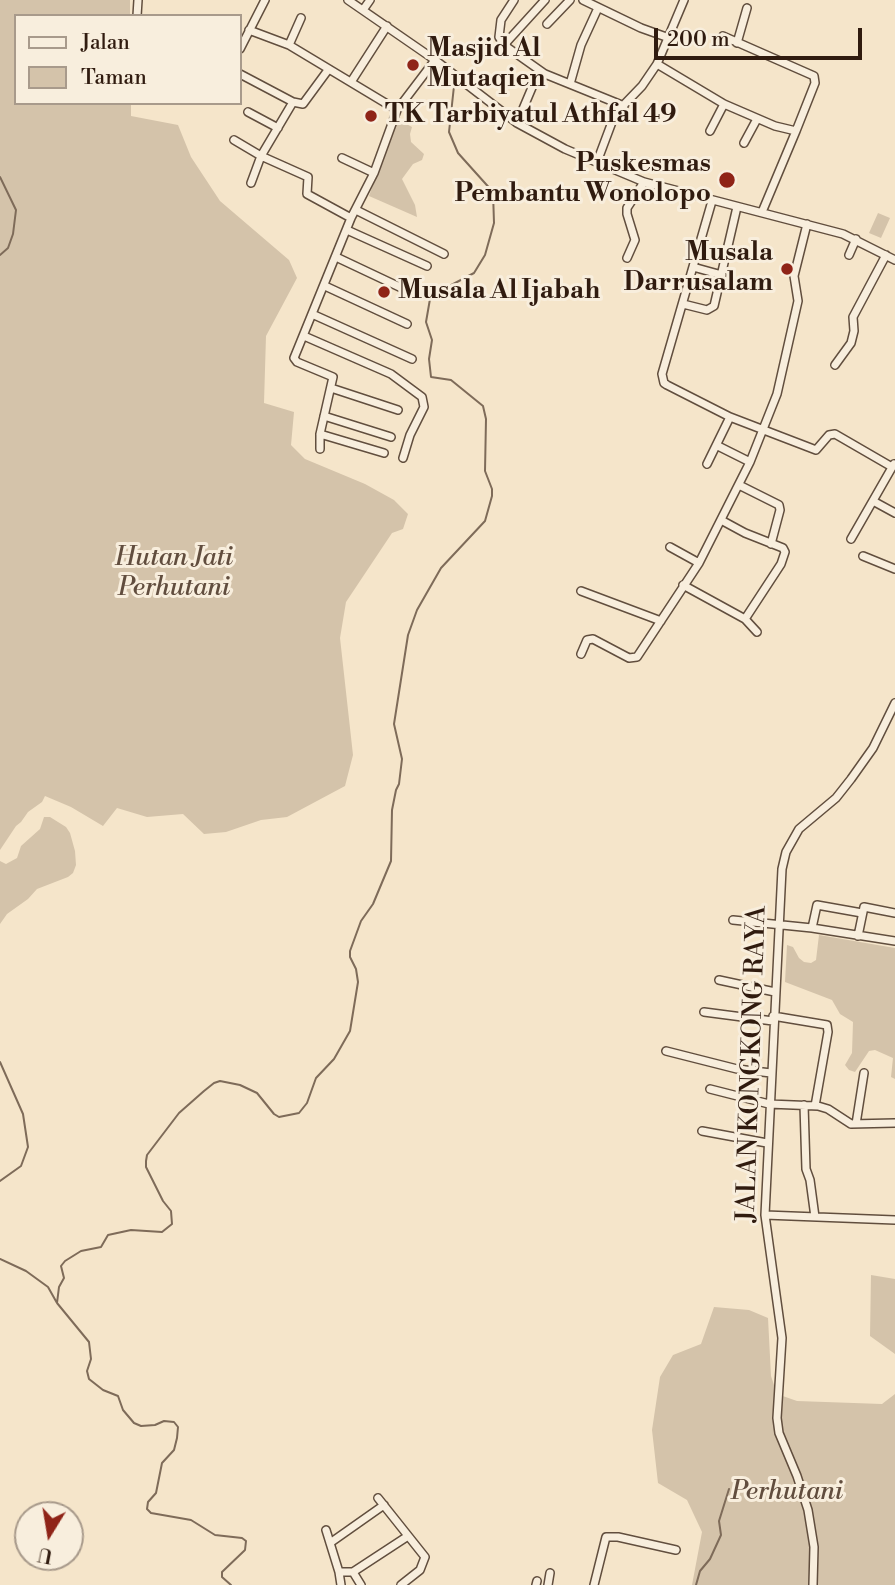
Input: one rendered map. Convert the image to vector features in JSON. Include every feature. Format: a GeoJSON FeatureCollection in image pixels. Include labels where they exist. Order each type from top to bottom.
{"type":"FeatureCollection","features":[{"type":"Feature","properties":{"kind":"street"},"geometry":{"type":"LineString","coordinates":[[242,45],[265,0]]}},
{"type":"Feature","properties":{"kind":"street"},"geometry":{"type":"LineString","coordinates":[[348,0],[435,60],[517,123],[565,149],[644,182],[856,239],[895,260]]}},
{"type":"Feature","properties":{"kind":"street"},"geometry":{"type":"LineString","coordinates":[[363,10],[370,0]]}},
{"type":"Feature","properties":{"kind":"street"},"geometry":{"type":"LineString","coordinates":[[513,0],[501,20],[499,37],[504,45],[539,71],[624,106]]}},
{"type":"Feature","properties":{"kind":"street"},"geometry":{"type":"LineString","coordinates":[[504,45],[545,0]]}},
{"type":"Feature","properties":{"kind":"street"},"geometry":{"type":"LineString","coordinates":[[547,24],[570,0]]}},
{"type":"Feature","properties":{"kind":"street"},"geometry":{"type":"LineString","coordinates":[[583,0],[641,28],[669,38]]}},
{"type":"Feature","properties":{"kind":"street"},"geometry":{"type":"LineString","coordinates":[[597,162],[615,114],[642,86],[657,64],[684,0]]}},
{"type":"Feature","properties":{"kind":"street"},"geometry":{"type":"LineString","coordinates":[[570,84],[581,45],[598,8]]}},
{"type":"Feature","properties":{"kind":"street"},"geometry":{"type":"LineString","coordinates":[[737,43],[747,8]]}},
{"type":"Feature","properties":{"kind":"street"},"geometry":{"type":"LineString","coordinates":[[289,45],[301,18]]}},
{"type":"Feature","properties":{"kind":"street"},"geometry":{"type":"LineString","coordinates":[[351,82],[387,26]]}},
{"type":"Feature","properties":{"kind":"street"},"geometry":{"type":"LineString","coordinates":[[250,30],[289,45],[397,110]]}},
{"type":"Feature","properties":{"kind":"street"},"geometry":{"type":"LineString","coordinates":[[723,36],[814,76],[815,83],[762,212]]}},
{"type":"Feature","properties":{"kind":"street"},"geometry":{"type":"LineString","coordinates":[[320,449],[320,434],[333,379],[330,374],[295,361],[294,358],[351,218],[374,173],[397,110],[435,60]]}},
{"type":"Feature","properties":{"kind":"street"},"geometry":{"type":"LineString","coordinates":[[657,64],[724,104],[757,119],[796,131]]}},
{"type":"Feature","properties":{"kind":"street"},"geometry":{"type":"LineString","coordinates":[[242,75],[293,102],[303,104],[328,70]]}},
{"type":"Feature","properties":{"kind":"street"},"geometry":{"type":"LineString","coordinates":[[517,123],[539,71]]}},
{"type":"Feature","properties":{"kind":"street"},"geometry":{"type":"LineString","coordinates":[[251,183],[261,156],[293,102]]}},
{"type":"Feature","properties":{"kind":"street"},"geometry":{"type":"LineString","coordinates":[[710,131],[724,104]]}},
{"type":"Feature","properties":{"kind":"street"},"geometry":{"type":"LineString","coordinates":[[248,112],[278,128]]}},
{"type":"Feature","properties":{"kind":"street"},"geometry":{"type":"LineString","coordinates":[[744,143],[757,119]]}},
{"type":"Feature","properties":{"kind":"street"},"geometry":{"type":"LineString","coordinates":[[234,140],[261,156],[269,157],[308,177],[307,194],[351,218]]}},
{"type":"Feature","properties":{"kind":"street"},"geometry":{"type":"LineString","coordinates":[[342,158],[374,173]]}},
{"type":"Feature","properties":{"kind":"street"},"geometry":{"type":"LineString","coordinates":[[627,257],[635,240],[627,208],[644,182]]}},
{"type":"Feature","properties":{"kind":"street"},"geometry":{"type":"LineString","coordinates":[[712,201],[662,379],[667,385],[730,417],[816,450],[829,435],[835,434],[894,465],[851,540]]}},
{"type":"Feature","properties":{"kind":"street"},"geometry":{"type":"LineString","coordinates":[[683,304],[712,309],[737,207]]}},
{"type":"Feature","properties":{"kind":"street"},"geometry":{"type":"LineString","coordinates":[[356,210],[444,254]]}},
{"type":"Feature","properties":{"kind":"street"},"geometry":{"type":"LineString","coordinates":[[581,654],[587,640],[593,639],[629,658],[637,657],[682,584],[699,563],[750,462],[777,394],[798,301],[794,276],[807,224]]}},
{"type":"Feature","properties":{"kind":"street"},"geometry":{"type":"LineString","coordinates":[[347,230],[428,266]]}},
{"type":"Feature","properties":{"kind":"street"},"geometry":{"type":"LineString","coordinates":[[849,255],[856,239]]}},
{"type":"Feature","properties":{"kind":"street"},"geometry":{"type":"LineString","coordinates":[[835,365],[851,343],[853,317],[886,255]]}},
{"type":"Feature","properties":{"kind":"street"},"geometry":{"type":"LineString","coordinates":[[336,257],[408,291]]}},
{"type":"Feature","properties":{"kind":"street"},"geometry":{"type":"LineString","coordinates":[[694,267],[722,275]]}},
{"type":"Feature","properties":{"kind":"street"},"geometry":{"type":"LineString","coordinates":[[325,286],[407,324]]}},
{"type":"Feature","properties":{"kind":"street"},"geometry":{"type":"LineString","coordinates":[[313,314],[412,359]]}},
{"type":"Feature","properties":{"kind":"street"},"geometry":{"type":"LineString","coordinates":[[304,336],[391,374],[422,397],[424,407],[410,435],[404,458]]}},
{"type":"Feature","properties":{"kind":"street"},"geometry":{"type":"LineString","coordinates":[[331,388],[398,410]]}},
{"type":"Feature","properties":{"kind":"street"},"geometry":{"type":"LineString","coordinates":[[324,416],[391,438]]}},
{"type":"Feature","properties":{"kind":"street"},"geometry":{"type":"LineString","coordinates":[[707,464],[730,417]]}},
{"type":"Feature","properties":{"kind":"street"},"geometry":{"type":"LineString","coordinates":[[320,434],[384,453]]}},
{"type":"Feature","properties":{"kind":"street"},"geometry":{"type":"LineString","coordinates":[[718,446],[750,462]]}},
{"type":"Feature","properties":{"kind":"street"},"geometry":{"type":"LineString","coordinates":[[739,485],[779,505],[771,544]]}},
{"type":"Feature","properties":{"kind":"street"},"geometry":{"type":"LineString","coordinates":[[873,501],[895,513]]}},
{"type":"Feature","properties":{"kind":"street"},"geometry":{"type":"LineString","coordinates":[[721,520],[783,548],[785,552],[784,558],[746,619]]}},
{"type":"Feature","properties":{"kind":"street"},"geometry":{"type":"LineString","coordinates":[[670,547],[699,563]]}},
{"type":"Feature","properties":{"kind":"street"},"geometry":{"type":"LineString","coordinates":[[863,556],[895,569]]}},
{"type":"Feature","properties":{"kind":"street"},"geometry":{"type":"LineString","coordinates":[[682,584],[746,619],[757,632]]}},
{"type":"Feature","properties":{"kind":"street"},"geometry":{"type":"LineString","coordinates":[[581,591],[661,621]]}},
{"type":"Feature","properties":{"kind":"street","name":"JALAN KONGKONG RAYA"},"geometry":{"type":"LineString","coordinates":[[813,1585],[814,1547],[808,1510],[779,1433],[777,1418],[782,1338],[765,1215],[782,869],[792,840],[799,829],[835,798],[851,779],[873,748],[895,703]]}},
{"type":"Feature","properties":{"kind":"street"},"geometry":{"type":"LineString","coordinates":[[813,928],[817,905],[862,913]]}},
{"type":"Feature","properties":{"kind":"street"},"geometry":{"type":"LineString","coordinates":[[858,936],[862,913],[867,906],[895,913]]}},
{"type":"Feature","properties":{"kind":"street"},"geometry":{"type":"LineString","coordinates":[[733,920],[813,928],[895,941]]}},
{"type":"Feature","properties":{"kind":"street"},"geometry":{"type":"LineString","coordinates":[[719,980],[775,992]]}},
{"type":"Feature","properties":{"kind":"street"},"geometry":{"type":"LineString","coordinates":[[704,1012],[827,1025],[815,1106]]}},
{"type":"Feature","properties":{"kind":"street"},"geometry":{"type":"LineString","coordinates":[[666,1051],[737,1069],[771,1073]]}},
{"type":"Feature","properties":{"kind":"street"},"geometry":{"type":"LineString","coordinates":[[856,1124],[864,1073]]}},
{"type":"Feature","properties":{"kind":"street"},"geometry":{"type":"LineString","coordinates":[[710,1089],[769,1104],[828,1109],[846,1122],[856,1124],[895,1123]]}},
{"type":"Feature","properties":{"kind":"street"},"geometry":{"type":"LineString","coordinates":[[804,1105],[806,1169],[815,1217]]}},
{"type":"Feature","properties":{"kind":"street"},"geometry":{"type":"LineString","coordinates":[[702,1131],[767,1143]]}},
{"type":"Feature","properties":{"kind":"street"},"geometry":{"type":"LineString","coordinates":[[765,1215],[895,1220]]}},
{"type":"Feature","properties":{"kind":"street"},"geometry":{"type":"LineString","coordinates":[[378,1498],[425,1558],[420,1570],[401,1585]]}},
{"type":"Feature","properties":{"kind":"street"},"geometry":{"type":"LineString","coordinates":[[330,1543],[384,1505]]}},
{"type":"Feature","properties":{"kind":"street"},"geometry":{"type":"LineString","coordinates":[[327,1530],[341,1585]]}},
{"type":"Feature","properties":{"kind":"street"},"geometry":{"type":"LineString","coordinates":[[339,1572],[353,1572],[408,1536]]}},
{"type":"Feature","properties":{"kind":"street"},"geometry":{"type":"LineString","coordinates":[[594,1585],[606,1537],[618,1537],[676,1550]]}},
{"type":"Feature","properties":{"kind":"street"},"geometry":{"type":"LineString","coordinates":[[353,1572],[361,1585]]}},
{"type":"Feature","properties":{"kind":"street"},"geometry":{"type":"LineString","coordinates":[[548,1585],[550,1573]]}},
{"type":"Feature","properties":{"kind":"green space","name":"Hutan Jati Perhutani"},"geometry":{"type":"Polygon","coordinates":[[[0,0],[130,0],[130,14],[14,14],[14,105],[131,105],[131,116],[178,125],[191,157],[220,201],[289,260],[297,278],[266,336],[264,403],[294,412],[291,445],[305,459],[365,484],[394,500],[408,514],[403,529],[392,533],[346,602],[340,638],[353,755],[345,786],[287,817],[261,820],[226,832],[204,834],[183,814],[147,817],[117,808],[103,826],[71,807],[45,796],[16,826],[0,850],[0,0]]]}},
{"type":"Feature","properties":{"kind":"green space"},"geometry":{"type":"Polygon","coordinates":[[[397,119],[412,127],[411,142],[424,154],[422,160],[413,164],[402,179],[415,205],[417,217],[369,196],[397,119]]]}},
{"type":"Feature","properties":{"kind":"green space"},"geometry":{"type":"Polygon","coordinates":[[[878,213],[890,218],[881,238],[869,233],[878,213]]]}},
{"type":"Feature","properties":{"kind":"green space"},"geometry":{"type":"Polygon","coordinates":[[[44,817],[50,817],[66,827],[70,833],[75,851],[76,865],[73,873],[37,889],[7,914],[0,924],[0,861],[6,864],[17,858],[21,846],[40,829],[44,817]]]}},
{"type":"Feature","properties":{"kind":"green space"},"geometry":{"type":"Polygon","coordinates":[[[819,935],[895,948],[895,1079],[891,1077],[893,1058],[875,1050],[869,1051],[855,1072],[849,1070],[845,1065],[852,1053],[853,1022],[840,1014],[832,1000],[785,982],[787,945],[793,947],[804,962],[811,963],[816,960],[819,935]]]}},
{"type":"Feature","properties":{"kind":"green space"},"geometry":{"type":"Polygon","coordinates":[[[871,1275],[895,1279],[895,1354],[870,1336],[871,1275]]]}},
{"type":"Feature","properties":{"kind":"green space","name":"Perhutani"},"geometry":{"type":"Polygon","coordinates":[[[714,1307],[749,1310],[768,1318],[771,1376],[777,1394],[797,1401],[882,1404],[895,1394],[895,1585],[692,1585],[702,1532],[687,1500],[658,1483],[652,1430],[660,1377],[673,1355],[701,1344],[714,1307]]]}},
{"type":"Feature","properties":{"kind":"waterway"},"geometry":{"type":"LineString","coordinates":[[57,1303],[59,1287],[64,1278],[61,1266],[65,1261],[81,1251],[101,1247],[108,1235],[131,1230],[162,1232],[172,1224],[171,1211],[163,1201],[146,1167],[146,1161],[147,1155],[179,1113],[214,1083],[220,1081],[240,1085],[257,1093],[279,1117],[299,1113],[307,1103],[316,1078],[334,1059],[350,1031],[358,982],[350,951],[361,921],[373,904],[391,861],[392,810],[402,759],[394,724],[408,635],[417,610],[441,568],[485,521],[492,496],[485,471],[486,419],[483,406],[451,380],[431,377],[429,359],[432,340],[426,322],[430,299],[474,273],[485,255],[494,223],[493,192],[458,153],[449,132],[454,86]]}},
{"type":"Feature","properties":{"kind":"waterway"},"geometry":{"type":"LineString","coordinates":[[0,177],[16,210],[13,234],[8,248],[0,255]]}},
{"type":"Feature","properties":{"kind":"waterway"},"geometry":{"type":"LineString","coordinates":[[0,1062],[23,1114],[28,1147],[21,1166],[0,1181]]}},
{"type":"Feature","properties":{"kind":"waterway"},"geometry":{"type":"LineString","coordinates":[[0,1259],[26,1271],[48,1287],[57,1303],[89,1342],[89,1379],[103,1390],[118,1396],[123,1410],[134,1423],[141,1426],[164,1421],[174,1422],[178,1427],[174,1450],[162,1463],[156,1493],[148,1502],[147,1509],[151,1513],[191,1520],[215,1535],[242,1538],[246,1541],[245,1550],[222,1572],[222,1577],[231,1585]]}},
{"type":"Feature","properties":{"kind":"waterway"},"geometry":{"type":"LineString","coordinates":[[696,1585],[700,1571],[710,1559],[721,1535],[719,1521],[729,1489]]}},
{"type":"Feature","properties":{"kind":"place","name":"Masjid Al Mutaqien"},"geometry":{"type":"Point","coordinates":[413,65]}},
{"type":"Feature","properties":{"kind":"place","name":"TK Tarbiyatul Athfal 49"},"geometry":{"type":"Point","coordinates":[371,116]}},
{"type":"Feature","properties":{"kind":"place","name":"Puskesmas Pembantu Wonolopo"},"geometry":{"type":"Point","coordinates":[727,180]}},
{"type":"Feature","properties":{"kind":"place","name":"Musala Darrusalam"},"geometry":{"type":"Point","coordinates":[787,269]}},
{"type":"Feature","properties":{"kind":"place","name":"Musala Al Ijabah"},"geometry":{"type":"Point","coordinates":[384,292]}}]}
